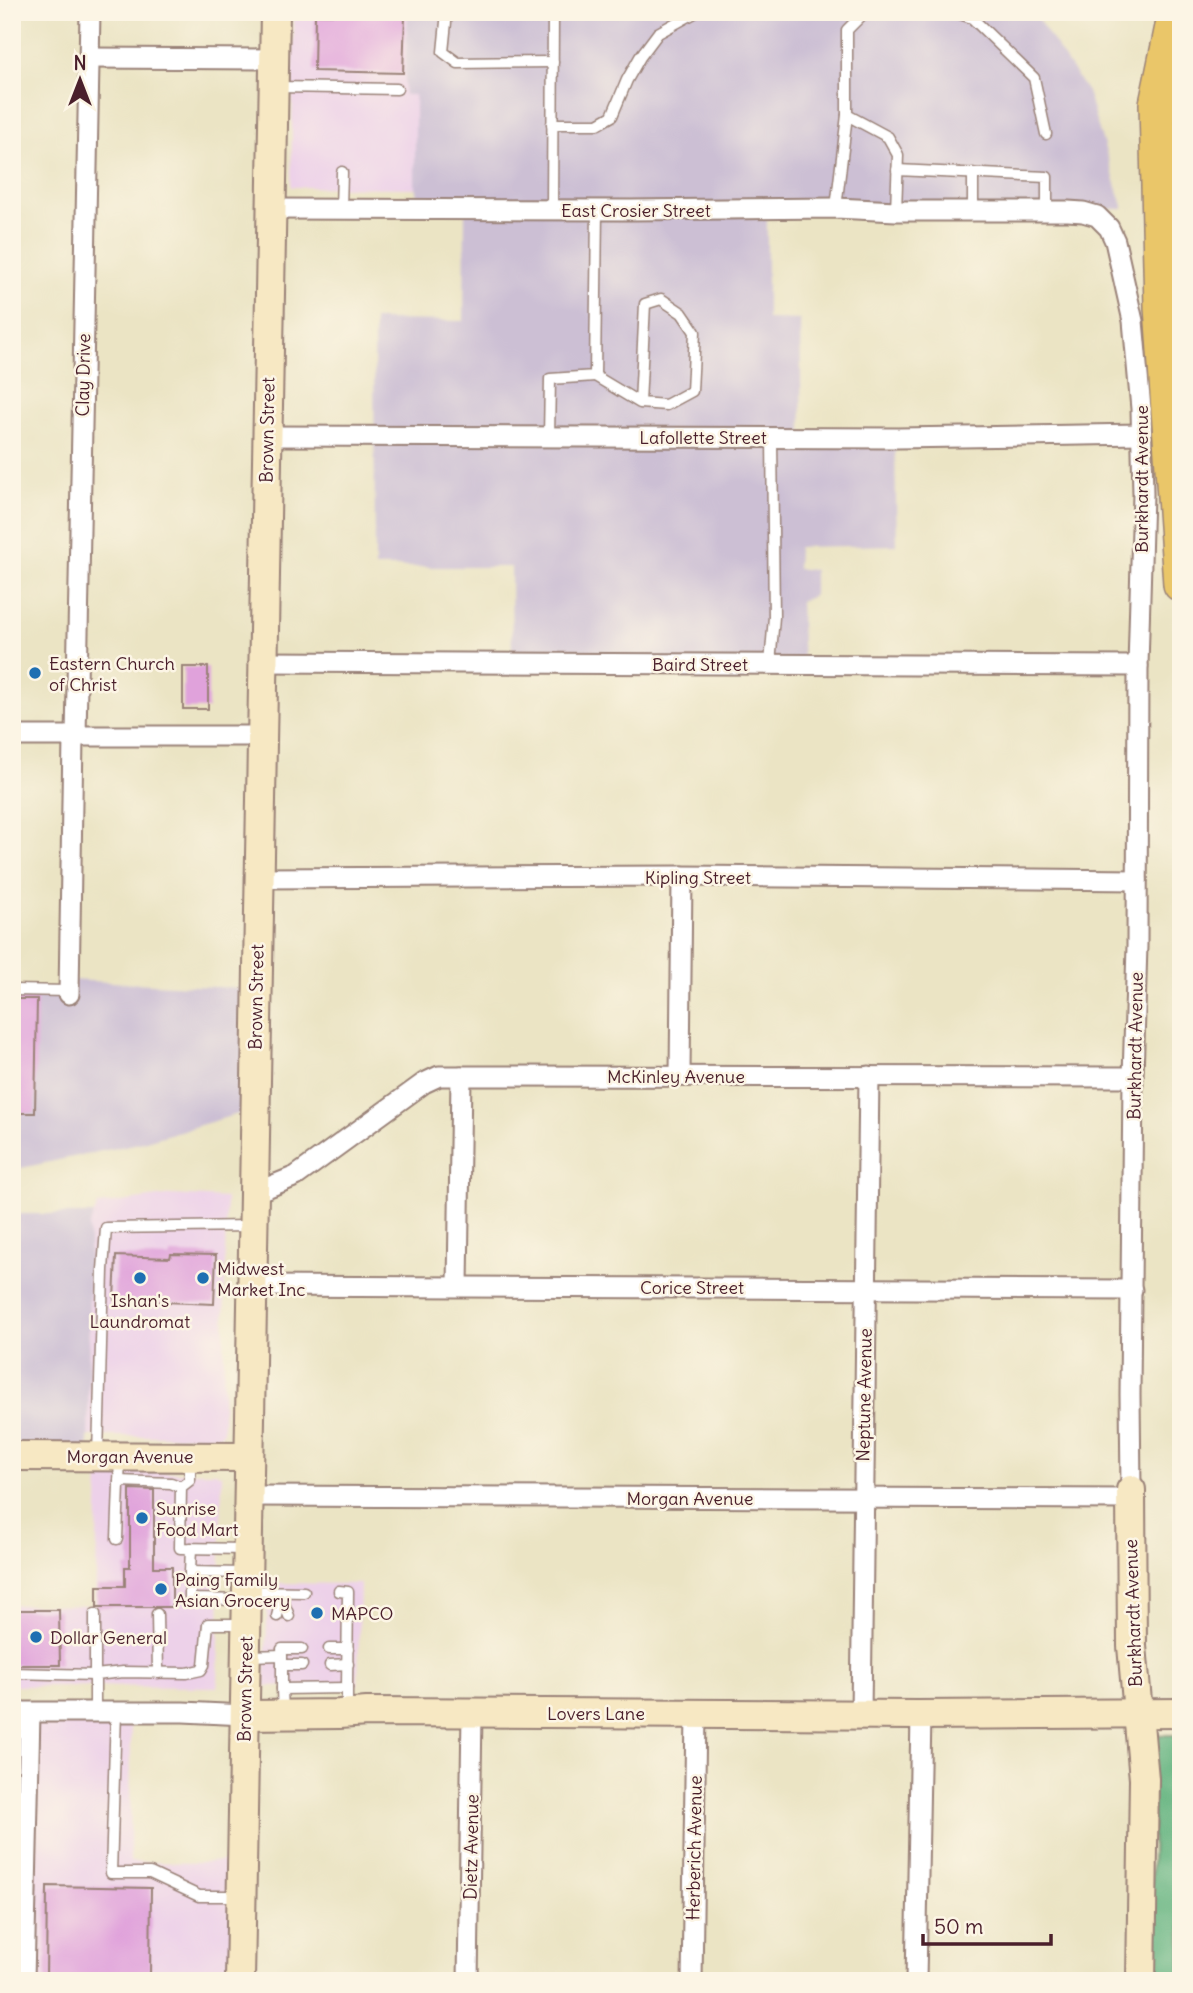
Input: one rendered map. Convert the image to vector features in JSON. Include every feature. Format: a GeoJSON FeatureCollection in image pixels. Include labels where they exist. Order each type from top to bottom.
{"type":"FeatureCollection","features":[{"type":"Feature","properties":{"kind":"highway"},"geometry":{"type":"LineString","coordinates":[[1176,12],[1157,104],[1162,307],[1181,584]]}},
{"type":"Feature","properties":{"kind":"main road","name":"Brown Street"},"geometry":{"type":"LineString","coordinates":[[240,1981],[275,12]]}},
{"type":"Feature","properties":{"kind":"main road","name":"Morgan Avenue"},"geometry":{"type":"LineString","coordinates":[[12,1456],[112,1465],[190,1457],[248,1457]]}},
{"type":"Feature","properties":{"kind":"main road","name":"Burkhardt Avenue"},"geometry":{"type":"LineString","coordinates":[[1131,1495],[1132,1646],[1144,1779],[1141,1981]]}},
{"type":"Feature","properties":{"kind":"main road","name":"Lovers Lane"},"geometry":{"type":"LineString","coordinates":[[245,1715],[283,1701],[347,1701],[367,1712],[920,1715],[1177,1713]]}},
{"type":"Feature","properties":{"kind":"street","name":"Clay Drive"},"geometry":{"type":"LineString","coordinates":[[69,992],[90,12]]}},
{"type":"Feature","properties":{"kind":"street"},"geometry":{"type":"LineString","coordinates":[[90,58],[274,73]]}},
{"type":"Feature","properties":{"kind":"street","name":"East Crosier Street"},"geometry":{"type":"LineString","coordinates":[[271,209],[836,208],[1001,212]]}},
{"type":"Feature","properties":{"kind":"street","name":"Burkhardt Avenue"},"geometry":{"type":"LineString","coordinates":[[1001,212],[1083,212],[1097,216],[1109,228],[1115,241],[1133,321],[1139,374],[1143,494],[1133,1077],[1131,1495]]}},
{"type":"Feature","properties":{"kind":"street","name":"Lafollette Street"},"geometry":{"type":"LineString","coordinates":[[266,436],[898,438],[1141,434]]}},
{"type":"Feature","properties":{"kind":"street","name":"Baird Street"},"geometry":{"type":"LineString","coordinates":[[262,662],[1138,666]]}},
{"type":"Feature","properties":{"kind":"street"},"geometry":{"type":"LineString","coordinates":[[12,736],[261,736]]}},
{"type":"Feature","properties":{"kind":"street"},"geometry":{"type":"LineString","coordinates":[[680,1075],[682,876]]}},
{"type":"Feature","properties":{"kind":"street","name":"Kipling Street"},"geometry":{"type":"LineString","coordinates":[[259,878],[682,876],[1137,880]]}},
{"type":"Feature","properties":{"kind":"street","name":"McKinley Avenue"},"geometry":{"type":"LineString","coordinates":[[254,1193],[296,1176],[424,1083],[439,1076],[1133,1077]]}},
{"type":"Feature","properties":{"kind":"street"},"geometry":{"type":"LineString","coordinates":[[457,1286],[461,1076]]}},
{"type":"Feature","properties":{"kind":"street","name":"Neptune Avenue"},"geometry":{"type":"LineString","coordinates":[[861,1714],[869,1076]]}},
{"type":"Feature","properties":{"kind":"street","name":"Corice Street"},"geometry":{"type":"LineString","coordinates":[[252,1286],[1132,1290]]}},
{"type":"Feature","properties":{"kind":"street","name":"Morgan Avenue"},"geometry":{"type":"LineString","coordinates":[[249,1496],[863,1499],[1131,1495]]}},
{"type":"Feature","properties":{"kind":"street","name":"Lovers Lane"},"geometry":{"type":"LineString","coordinates":[[21,1713],[183,1712],[245,1715]]}},
{"type":"Feature","properties":{"kind":"street","name":"Dietz Avenue"},"geometry":{"type":"LineString","coordinates":[[468,1981],[472,1712]]}},
{"type":"Feature","properties":{"kind":"street"},"geometry":{"type":"LineString","coordinates":[[21,1713],[24,1981]]}},
{"type":"Feature","properties":{"kind":"street","name":"Herberich Avenue"},"geometry":{"type":"LineString","coordinates":[[692,1981],[696,1714]]}},
{"type":"Feature","properties":{"kind":"street"},"geometry":{"type":"LineString","coordinates":[[915,1981],[920,1715]]}},
{"type":"Feature","properties":{"kind":"lane"},"geometry":{"type":"LineString","coordinates":[[447,12],[443,52],[458,63],[553,62]]}},
{"type":"Feature","properties":{"kind":"lane"},"geometry":{"type":"LineString","coordinates":[[552,210],[553,12]]}},
{"type":"Feature","properties":{"kind":"lane"},"geometry":{"type":"LineString","coordinates":[[552,124],[598,124],[612,116],[627,80],[658,33],[696,12]]}},
{"type":"Feature","properties":{"kind":"lane"},"geometry":{"type":"LineString","coordinates":[[836,208],[847,115],[847,30],[865,12]]}},
{"type":"Feature","properties":{"kind":"lane"},"geometry":{"type":"LineString","coordinates":[[955,12],[972,18],[1034,78],[1046,134]]}},
{"type":"Feature","properties":{"kind":"lane"},"geometry":{"type":"LineString","coordinates":[[274,73],[397,89]]}},
{"type":"Feature","properties":{"kind":"lane"},"geometry":{"type":"LineString","coordinates":[[847,115],[888,137],[898,155],[895,211]]}},
{"type":"Feature","properties":{"kind":"lane"},"geometry":{"type":"LineString","coordinates":[[898,170],[1047,177],[1047,212]]}},
{"type":"Feature","properties":{"kind":"lane"},"geometry":{"type":"LineString","coordinates":[[341,209],[342,172]]}},
{"type":"Feature","properties":{"kind":"lane"},"geometry":{"type":"LineString","coordinates":[[973,173],[973,212]]}},
{"type":"Feature","properties":{"kind":"lane"},"geometry":{"type":"LineString","coordinates":[[595,376],[597,210]]}},
{"type":"Feature","properties":{"kind":"lane"},"geometry":{"type":"LineString","coordinates":[[548,437],[550,379],[595,376],[640,403],[666,405],[692,391],[695,332],[682,313],[661,299],[645,304],[640,403]]}},
{"type":"Feature","properties":{"kind":"lane"},"geometry":{"type":"LineString","coordinates":[[771,664],[774,617],[772,438]]}},
{"type":"Feature","properties":{"kind":"lane"},"geometry":{"type":"LineString","coordinates":[[12,990],[69,992]]}},
{"type":"Feature","properties":{"kind":"lane"},"geometry":{"type":"LineString","coordinates":[[117,1539],[103,1270],[106,1228],[253,1226]]}},
{"type":"Feature","properties":{"kind":"lane"},"geometry":{"type":"LineString","coordinates":[[181,1487],[191,1480],[190,1457]]}},
{"type":"Feature","properties":{"kind":"lane"},"geometry":{"type":"LineString","coordinates":[[112,1465],[181,1487]]}},
{"type":"Feature","properties":{"kind":"lane"},"geometry":{"type":"LineString","coordinates":[[181,1487],[180,1548],[191,1548],[246,1587]]}},
{"type":"Feature","properties":{"kind":"lane"},"geometry":{"type":"LineString","coordinates":[[191,1548],[190,1599],[246,1587]]}},
{"type":"Feature","properties":{"kind":"lane"},"geometry":{"type":"LineString","coordinates":[[190,1572],[282,1595],[304,1592]]}},
{"type":"Feature","properties":{"kind":"lane"},"geometry":{"type":"LineString","coordinates":[[12,1673],[95,1675],[201,1670],[204,1665],[208,1624],[246,1587]]}},
{"type":"Feature","properties":{"kind":"lane"},"geometry":{"type":"LineString","coordinates":[[339,1591],[348,1592],[347,1701]]}},
{"type":"Feature","properties":{"kind":"lane"},"geometry":{"type":"LineString","coordinates":[[277,1616],[282,1595]]}},
{"type":"Feature","properties":{"kind":"lane"},"geometry":{"type":"LineString","coordinates":[[282,1595],[289,1616]]}},
{"type":"Feature","properties":{"kind":"lane"},"geometry":{"type":"LineString","coordinates":[[95,1614],[95,1712]]}},
{"type":"Feature","properties":{"kind":"lane"},"geometry":{"type":"LineString","coordinates":[[157,1614],[158,1672]]}},
{"type":"Feature","properties":{"kind":"lane"},"geometry":{"type":"LineString","coordinates":[[246,1656],[282,1649],[302,1649]]}},
{"type":"Feature","properties":{"kind":"lane"},"geometry":{"type":"LineString","coordinates":[[282,1649],[302,1665]]}},
{"type":"Feature","properties":{"kind":"lane"},"geometry":{"type":"LineString","coordinates":[[282,1649],[283,1701]]}},
{"type":"Feature","properties":{"kind":"lane"},"geometry":{"type":"LineString","coordinates":[[329,1649],[348,1649]]}},
{"type":"Feature","properties":{"kind":"lane"},"geometry":{"type":"LineString","coordinates":[[330,1665],[348,1664]]}},
{"type":"Feature","properties":{"kind":"lane"},"geometry":{"type":"LineString","coordinates":[[116,1712],[111,1872],[150,1872],[199,1896],[242,1896]]}},
{"type":"Feature","properties":{"kind":"shaded area"},"geometry":{"type":"Polygon","coordinates":[[[294,12],[408,13],[406,93],[418,94],[416,188],[291,187],[294,12]]]}},
{"type":"Feature","properties":{"kind":"shaded area"},"geometry":{"type":"Polygon","coordinates":[[[408,12],[1033,12],[1087,92],[1124,209],[418,202],[415,185],[415,95],[404,95],[408,12]]]}},
{"type":"Feature","properties":{"kind":"shaded area"},"geometry":{"type":"Polygon","coordinates":[[[767,209],[767,319],[800,320],[802,438],[898,438],[895,455],[897,545],[798,547],[797,569],[814,570],[814,595],[800,602],[803,664],[512,663],[511,567],[375,567],[374,320],[464,321],[465,210],[767,209]]]}},
{"type":"Feature","properties":{"kind":"shaded area"},"geometry":{"type":"Polygon","coordinates":[[[69,980],[256,989],[255,1109],[139,1143],[12,1170],[12,992],[68,994],[69,980]]]}},
{"type":"Feature","properties":{"kind":"shaded area"},"geometry":{"type":"Polygon","coordinates":[[[173,1195],[226,1198],[223,1432],[220,1436],[88,1436],[89,1225],[98,1205],[173,1195]]]}},
{"type":"Feature","properties":{"kind":"shaded area"},"geometry":{"type":"Polygon","coordinates":[[[12,1214],[94,1214],[89,1226],[88,1456],[12,1456],[12,1214]]]}},
{"type":"Feature","properties":{"kind":"shaded area"},"geometry":{"type":"Polygon","coordinates":[[[99,1472],[216,1472],[222,1476],[218,1687],[12,1686],[12,1605],[95,1606],[99,1472]]]}},
{"type":"Feature","properties":{"kind":"shaded area"},"geometry":{"type":"Polygon","coordinates":[[[268,1583],[360,1584],[358,1685],[265,1686],[268,1583]]]}},
{"type":"Feature","properties":{"kind":"shaded area"},"geometry":{"type":"Polygon","coordinates":[[[129,1712],[130,1862],[202,1863],[242,1859],[240,1981],[24,1981],[30,1713],[129,1712]]]}},
{"type":"Feature","properties":{"kind":"green space"},"geometry":{"type":"Polygon","coordinates":[[[1154,1735],[1181,1735],[1181,1981],[1150,1981],[1154,1735]]]}},
{"type":"Feature","properties":{"kind":"building"},"geometry":{"type":"Polygon","coordinates":[[[315,14],[405,16],[403,73],[314,71],[315,14]]]}},
{"type":"Feature","properties":{"kind":"building"},"geometry":{"type":"Polygon","coordinates":[[[183,667],[208,667],[208,709],[183,709],[183,667]]]}},
{"type":"Feature","properties":{"kind":"building"},"geometry":{"type":"Polygon","coordinates":[[[12,999],[37,999],[35,1113],[12,1113],[12,999]]]}},
{"type":"Feature","properties":{"kind":"building"},"geometry":{"type":"Polygon","coordinates":[[[171,1254],[216,1255],[214,1304],[114,1300],[116,1256],[170,1258],[171,1254]]]}},
{"type":"Feature","properties":{"kind":"building"},"geometry":{"type":"Polygon","coordinates":[[[130,1489],[154,1490],[154,1567],[172,1567],[172,1607],[97,1607],[97,1586],[125,1586],[125,1567],[130,1567],[130,1489]]]}},
{"type":"Feature","properties":{"kind":"building","name":"Dollar General"},"geometry":{"type":"Polygon","coordinates":[[[12,1610],[59,1610],[60,1665],[12,1665],[12,1610]]]}},
{"type":"Feature","properties":{"kind":"building"},"geometry":{"type":"Polygon","coordinates":[[[47,1886],[151,1888],[150,1975],[118,1975],[118,1981],[46,1981],[47,1886]]]}},
{"type":"Feature","properties":{"kind":"place","name":"Eastern Church of Christ"},"geometry":{"type":"Point","coordinates":[35,673]}},
{"type":"Feature","properties":{"kind":"place","name":"Ishan's Laundromat"},"geometry":{"type":"Point","coordinates":[140,1278]}},
{"type":"Feature","properties":{"kind":"place","name":"Midwest Market Inc"},"geometry":{"type":"Point","coordinates":[203,1278]}},
{"type":"Feature","properties":{"kind":"place","name":"Sunrise Food Mart"},"geometry":{"type":"Point","coordinates":[142,1518]}},
{"type":"Feature","properties":{"kind":"place","name":"Paing Family Asian Grocery"},"geometry":{"type":"Point","coordinates":[161,1589]}},
{"type":"Feature","properties":{"kind":"place","name":"MAPCO"},"geometry":{"type":"Point","coordinates":[317,1613]}},
{"type":"Feature","properties":{"kind":"place","name":"Dollar General"},"geometry":{"type":"Point","coordinates":[36,1637]}}]}
